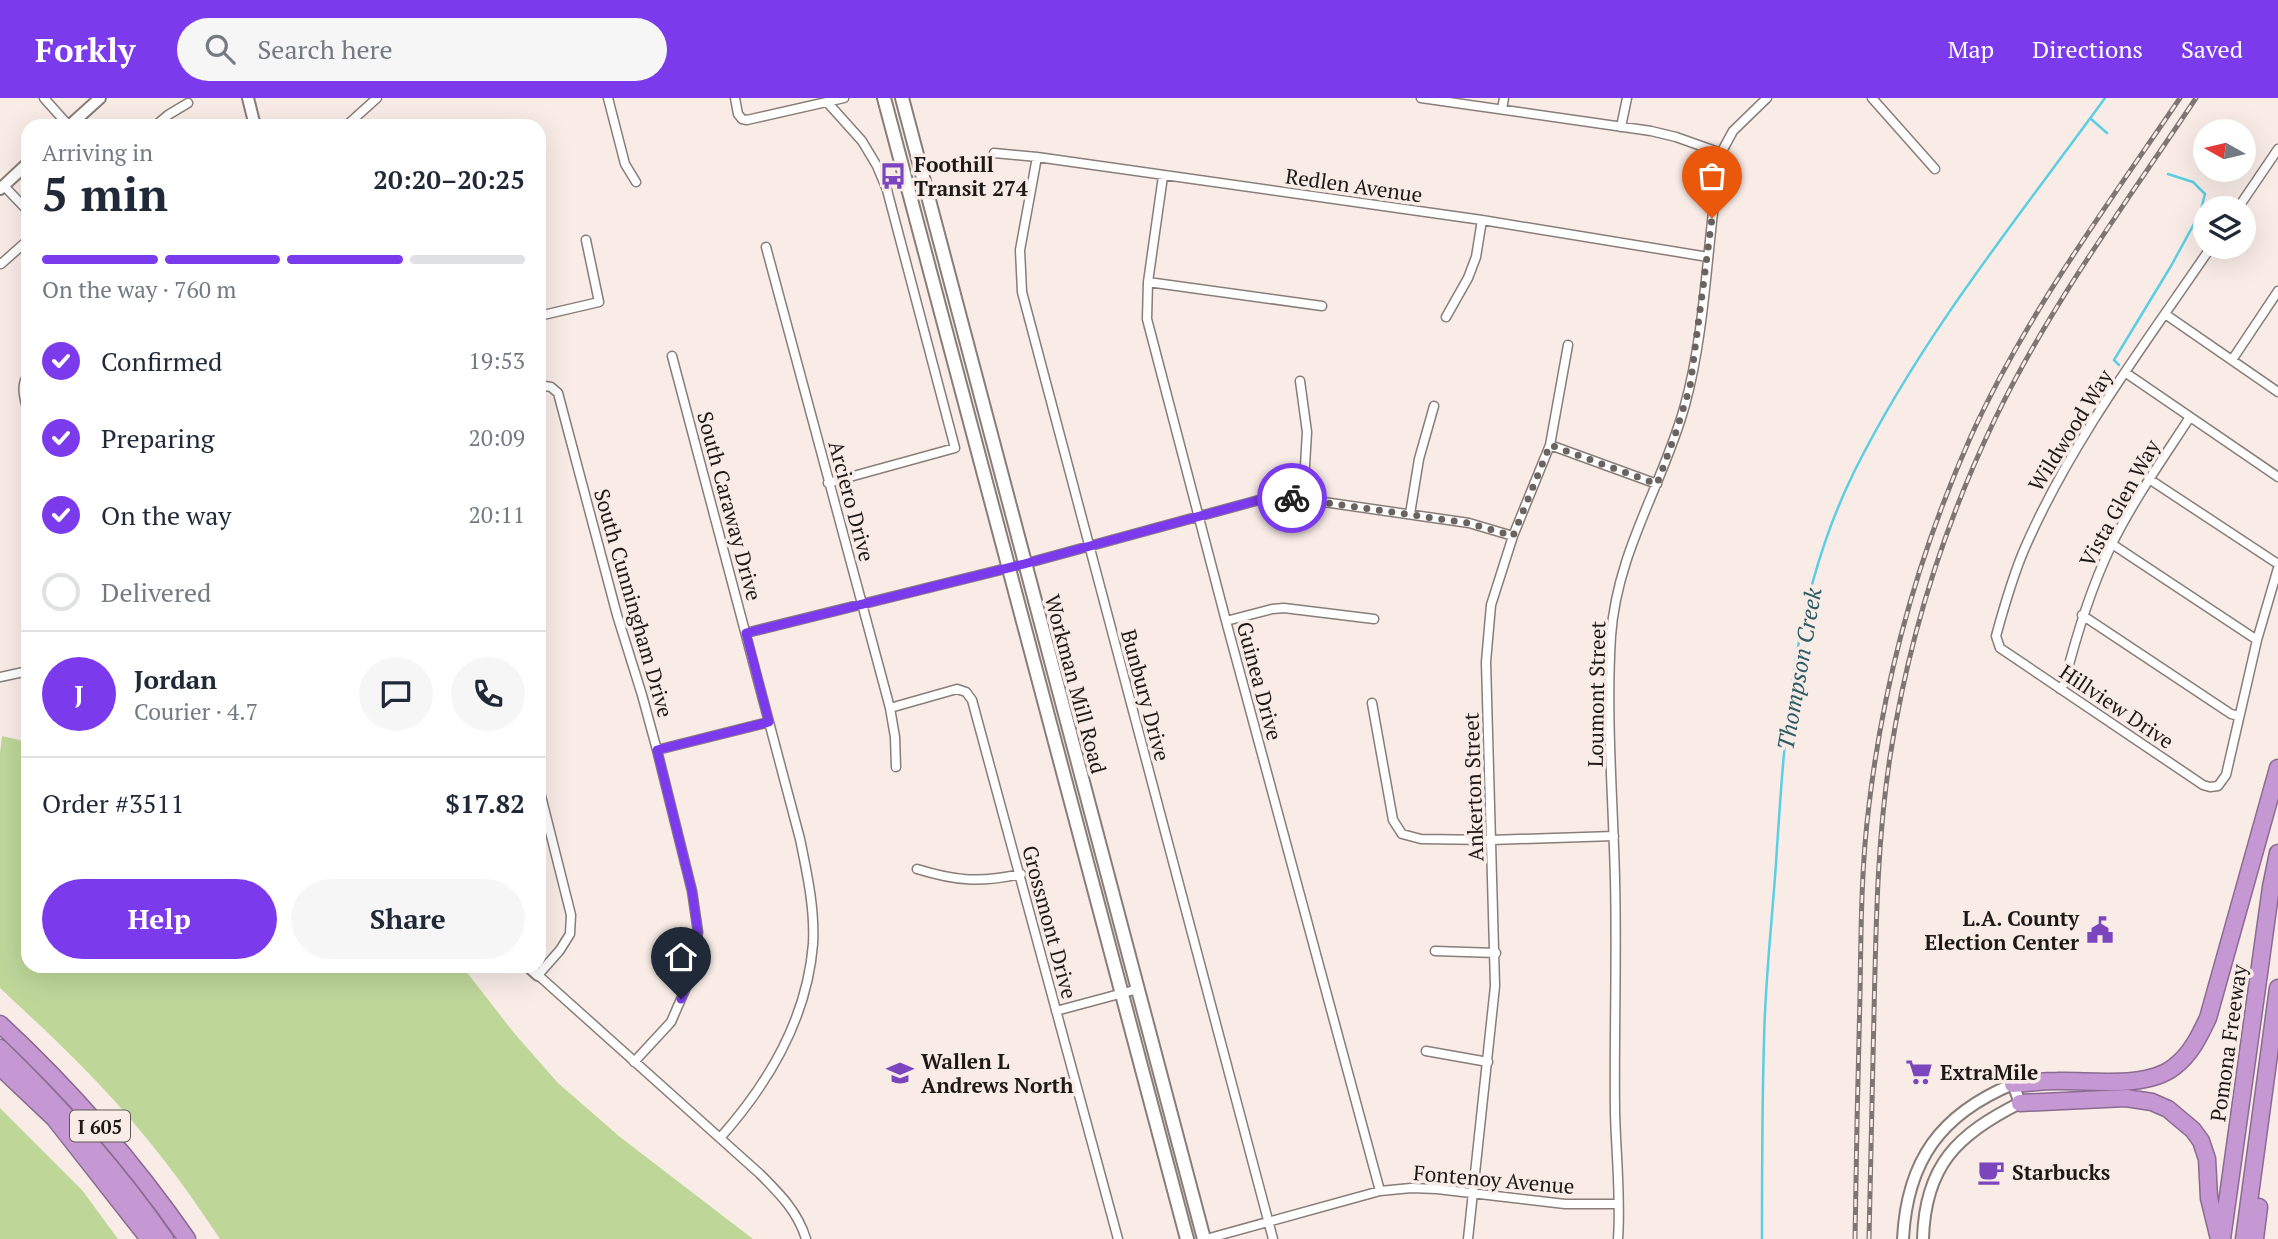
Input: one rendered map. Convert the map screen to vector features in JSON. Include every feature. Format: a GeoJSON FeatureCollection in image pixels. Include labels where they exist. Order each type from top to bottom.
{"type":"FeatureCollection","features":[{"type":"Feature","properties":{"kind":"highway"},"geometry":{"type":"LineString","coordinates":[[2014,1084],[2153,1079],[2173,1069],[2194,1047],[2208,1018],[2278,768]]}},
{"type":"Feature","properties":{"kind":"highway","name":"Pomona Freeway"},"geometry":{"type":"LineString","coordinates":[[2220,1239],[2278,853]]}},
{"type":"Feature","properties":{"kind":"highway"},"geometry":{"type":"LineString","coordinates":[[2244,1239],[2278,988]]}},
{"type":"Feature","properties":{"kind":"highway","name":"I 605"},"geometry":{"type":"LineString","coordinates":[[0,1024],[43,1065],[103,1130],[187,1239]]}},
{"type":"Feature","properties":{"kind":"highway"},"geometry":{"type":"LineString","coordinates":[[0,1037],[57,1091],[98,1137],[176,1239]]}},
{"type":"Feature","properties":{"kind":"highway"},"geometry":{"type":"LineString","coordinates":[[0,1048],[110,1165],[165,1239]]}},
{"type":"Feature","properties":{"kind":"highway"},"geometry":{"type":"LineString","coordinates":[[2255,1239],[2278,1066]]}},
{"type":"Feature","properties":{"kind":"highway","name":"I 605"},"geometry":{"type":"LineString","coordinates":[[0,1067],[54,1118],[149,1239]]}},
{"type":"Feature","properties":{"kind":"highway"},"geometry":{"type":"LineString","coordinates":[[2020,1103],[2126,1098],[2152,1102],[2168,1109],[2193,1130],[2201,1141],[2207,1159],[2209,1198],[2220,1239]]}},
{"type":"Feature","properties":{"kind":"main road","name":"Workman Mill Road"},"geometry":{"type":"LineString","coordinates":[[884,98],[1187,1239]]}},
{"type":"Feature","properties":{"kind":"main road","name":"Workman Mill Road"},"geometry":{"type":"LineString","coordinates":[[902,98],[1205,1239]]}},
{"type":"Feature","properties":{"kind":"street"},"geometry":{"type":"LineString","coordinates":[[44,98],[63,119]]}},
{"type":"Feature","properties":{"kind":"street"},"geometry":{"type":"LineString","coordinates":[[77,119],[100,98]]}},
{"type":"Feature","properties":{"kind":"street"},"geometry":{"type":"LineString","coordinates":[[248,98],[253,119]]}},
{"type":"Feature","properties":{"kind":"street"},"geometry":{"type":"LineString","coordinates":[[354,119],[377,98]]}},
{"type":"Feature","properties":{"kind":"street"},"geometry":{"type":"LineString","coordinates":[[608,98],[625,164],[636,182]]}},
{"type":"Feature","properties":{"kind":"street"},"geometry":{"type":"LineString","coordinates":[[734,98],[738,114],[747,120],[844,98]]}},
{"type":"Feature","properties":{"kind":"street"},"geometry":{"type":"LineString","coordinates":[[1420,98],[1676,137],[1721,153]]}},
{"type":"Feature","properties":{"kind":"street"},"geometry":{"type":"LineString","coordinates":[[1502,109],[1504,98]]}},
{"type":"Feature","properties":{"kind":"street"},"geometry":{"type":"LineString","coordinates":[[1621,127],[1627,98]]}},
{"type":"Feature","properties":{"kind":"street","name":"Loumont Street"},"geometry":{"type":"LineString","coordinates":[[1618,1239],[1611,633],[1619,586],[1634,535],[1657,484],[1690,387],[1721,153],[1733,131],[1767,98]]}},
{"type":"Feature","properties":{"kind":"street"},"geometry":{"type":"LineString","coordinates":[[1872,98],[1935,169]]}},
{"type":"Feature","properties":{"kind":"street"},"geometry":{"type":"LineString","coordinates":[[828,102],[862,141],[887,190],[955,449],[828,483]]}},
{"type":"Feature","properties":{"kind":"street"},"geometry":{"type":"LineString","coordinates":[[163,119],[188,103]]}},
{"type":"Feature","properties":{"kind":"street"},"geometry":{"type":"LineString","coordinates":[[2246,196],[2278,149]]}},
{"type":"Feature","properties":{"kind":"street","name":"Redlen Avenue"},"geometry":{"type":"LineString","coordinates":[[994,153],[1482,220],[1708,257]]}},
{"type":"Feature","properties":{"kind":"street","name":"Bunbury Drive"},"geometry":{"type":"LineString","coordinates":[[1037,157],[1020,250],[1022,292],[1273,1239]]}},
{"type":"Feature","properties":{"kind":"street"},"geometry":{"type":"LineString","coordinates":[[21,170],[2,188],[21,205]]}},
{"type":"Feature","properties":{"kind":"street","name":"Guinea Drive"},"geometry":{"type":"LineString","coordinates":[[1163,176],[1148,282],[1147,319],[1380,1191]]}},
{"type":"Feature","properties":{"kind":"street"},"geometry":{"type":"LineString","coordinates":[[1446,317],[1468,278],[1476,257],[1482,220]]}},
{"type":"Feature","properties":{"kind":"street"},"geometry":{"type":"LineString","coordinates":[[546,314],[599,302],[586,240]]}},
{"type":"Feature","properties":{"kind":"street"},"geometry":{"type":"LineString","coordinates":[[1,264],[21,246]]}},
{"type":"Feature","properties":{"kind":"street","name":"Arciero Drive"},"geometry":{"type":"LineString","coordinates":[[766,247],[890,708],[896,766]]}},
{"type":"Feature","properties":{"kind":"street","name":"Wildwood Way"},"geometry":{"type":"LineString","coordinates":[[2000,648],[1996,636],[2023,552],[2058,478],[2079,442],[2203,259]]}},
{"type":"Feature","properties":{"kind":"street"},"geometry":{"type":"LineString","coordinates":[[1148,282],[1322,306]]}},
{"type":"Feature","properties":{"kind":"street"},"geometry":{"type":"LineString","coordinates":[[2232,360],[2274,304],[2278,291]]}},
{"type":"Feature","properties":{"kind":"street"},"geometry":{"type":"LineString","coordinates":[[2165,314],[2278,392]]}},
{"type":"Feature","properties":{"kind":"street","name":"Ankerton Street"},"geometry":{"type":"LineString","coordinates":[[1468,1239],[1496,986],[1486,662],[1491,605],[1513,536],[1550,445],[1568,345]]}},
{"type":"Feature","properties":{"kind":"street","name":"South Caraway Drive"},"geometry":{"type":"LineString","coordinates":[[672,356],[807,870],[812,917],[810,968],[795,1023],[762,1085],[742,1114],[720,1138]]}},
{"type":"Feature","properties":{"kind":"street"},"geometry":{"type":"LineString","coordinates":[[2126,373],[2278,477]]}},
{"type":"Feature","properties":{"kind":"street"},"geometry":{"type":"LineString","coordinates":[[1300,382],[1307,432],[1303,499]]}},
{"type":"Feature","properties":{"kind":"street","name":"South Cunningham Drive"},"geometry":{"type":"LineString","coordinates":[[546,387],[558,393],[617,615],[657,750],[692,891],[698,932],[691,976],[671,1022],[634,1062]]}},
{"type":"Feature","properties":{"kind":"street"},"geometry":{"type":"LineString","coordinates":[[1410,514],[1419,459],[1434,406]]}},
{"type":"Feature","properties":{"kind":"street","name":"Vista Glen Way"},"geometry":{"type":"LineString","coordinates":[[2060,689],[2064,684],[2082,615],[2112,544],[2149,479],[2190,417]]}},
{"type":"Feature","properties":{"kind":"street"},"geometry":{"type":"LineString","coordinates":[[1550,445],[1657,484]]}},
{"type":"Feature","properties":{"kind":"street"},"geometry":{"type":"LineString","coordinates":[[2082,615],[2231,714],[2239,716],[2278,566],[2149,479]]}},
{"type":"Feature","properties":{"kind":"street"},"geometry":{"type":"LineString","coordinates":[[746,633],[1024,564],[1259,500],[1303,499],[1410,514],[1469,523],[1513,536]]}},
{"type":"Feature","properties":{"kind":"street"},"geometry":{"type":"LineString","coordinates":[[2112,544],[2257,640]]}},
{"type":"Feature","properties":{"kind":"street"},"geometry":{"type":"LineString","coordinates":[[1226,621],[1284,608],[1374,619]]}},
{"type":"Feature","properties":{"kind":"street","name":"Hillview Drive"},"geometry":{"type":"LineString","coordinates":[[2000,648],[2203,785],[2210,787],[2218,786],[2224,780],[2239,716]]}},
{"type":"Feature","properties":{"kind":"street"},"geometry":{"type":"LineString","coordinates":[[0,677],[21,672]]}},
{"type":"Feature","properties":{"kind":"street","name":"Grossmont Drive"},"geometry":{"type":"LineString","coordinates":[[890,708],[957,689],[966,692],[972,701],[1118,1239]]}},
{"type":"Feature","properties":{"kind":"street"},"geometry":{"type":"LineString","coordinates":[[1372,703],[1393,820],[1402,834],[1420,839],[1614,836]]}},
{"type":"Feature","properties":{"kind":"street"},"geometry":{"type":"LineString","coordinates":[[657,750],[769,722]]}},
{"type":"Feature","properties":{"kind":"street"},"geometry":{"type":"LineString","coordinates":[[546,816],[571,915],[570,934],[546,966]]}},
{"type":"Feature","properties":{"kind":"street"},"geometry":{"type":"LineString","coordinates":[[917,869],[946,878],[968,881],[992,880],[1021,874]]}},
{"type":"Feature","properties":{"kind":"street"},"geometry":{"type":"LineString","coordinates":[[1435,951],[1496,953]]}},
{"type":"Feature","properties":{"kind":"street"},"geometry":{"type":"LineString","coordinates":[[538,975],[761,1174],[794,1212],[806,1239]]}},
{"type":"Feature","properties":{"kind":"street"},"geometry":{"type":"LineString","coordinates":[[1056,1010],[1138,989]]}},
{"type":"Feature","properties":{"kind":"street"},"geometry":{"type":"LineString","coordinates":[[1426,1051],[1488,1062]]}},
{"type":"Feature","properties":{"kind":"street"},"geometry":{"type":"LineString","coordinates":[[1903,1239],[1905,1209],[1910,1189],[1918,1166],[1930,1146],[1946,1126],[1970,1105],[2014,1084],[2020,1103],[1987,1119],[1962,1140],[1939,1170],[1929,1194],[1923,1239]]}},
{"type":"Feature","properties":{"kind":"street","name":"Fontenoy Avenue"},"geometry":{"type":"LineString","coordinates":[[1205,1239],[1380,1191],[1411,1188],[1565,1203],[1618,1204]]}},
{"type":"Feature","properties":{"kind":"green space"},"geometry":{"type":"Polygon","coordinates":[[[2,736],[21,740],[21,973],[467,973],[514,1033],[558,1083],[620,1137],[753,1239],[220,1239],[177,1177],[130,1119],[97,1082],[0,988],[2,736]]]}},
{"type":"Feature","properties":{"kind":"green space"},"geometry":{"type":"Polygon","coordinates":[[[0,1108],[82,1190],[118,1239],[0,1239],[0,1108]]]}},
{"type":"Feature","properties":{"kind":"waterway","name":"Thompson Creek"},"geometry":{"type":"LineString","coordinates":[[1762,1239],[1765,1019],[1783,762],[1795,663],[1817,567],[1833,519],[1854,472],[1909,374],[1972,280],[2105,98]]}},
{"type":"Feature","properties":{"kind":"waterway"},"geometry":{"type":"LineString","coordinates":[[2091,119],[2107,133]]}},
{"type":"Feature","properties":{"kind":"waterway"},"geometry":{"type":"LineString","coordinates":[[2119,365],[2114,360],[2171,266],[2200,213],[2205,194],[2193,182],[2168,174]]}},
{"type":"Feature","properties":{"kind":"railway"},"geometry":{"type":"LineString","coordinates":[[1855,1239],[1864,852],[1884,710],[1906,617],[1952,480],[2016,347],[2068,262],[2180,98]]}},
{"type":"Feature","properties":{"kind":"railway"},"geometry":{"type":"LineString","coordinates":[[1869,1239],[1880,853],[1890,757],[1898,713],[1930,584],[1977,459],[2017,377],[2064,295],[2196,98]]}},
{"type":"Feature","properties":{"kind":"way so far"},"geometry":{"type":"LineString","coordinates":[[1292,498],[1469,523],[1513,536],[1550,445],[1657,484],[1690,387],[1712,218]]}},
{"type":"Feature","properties":{"kind":"place","name":"Foothill Transit 274"},"geometry":{"type":"Point","coordinates":[893,176]}},
{"type":"Feature","properties":{"kind":"place","name":"L.A. County Election Center"},"geometry":{"type":"Point","coordinates":[2100,930]}},
{"type":"Feature","properties":{"kind":"place","name":"ExtraMile"},"geometry":{"type":"Point","coordinates":[1919,1072]}},
{"type":"Feature","properties":{"kind":"place","name":"Wallen L Andrews North"},"geometry":{"type":"Point","coordinates":[900,1073]}},
{"type":"Feature","properties":{"kind":"place","name":"Starbucks"},"geometry":{"type":"Point","coordinates":[1991,1172]}},
{"type":"Feature","properties":{"kind":"route"},"geometry":{"type":"LineString","coordinates":[[681,999],[691,976],[698,932],[692,891],[657,750],[769,722],[746,633],[1024,564],[1259,500],[1292,498]]}}]}
